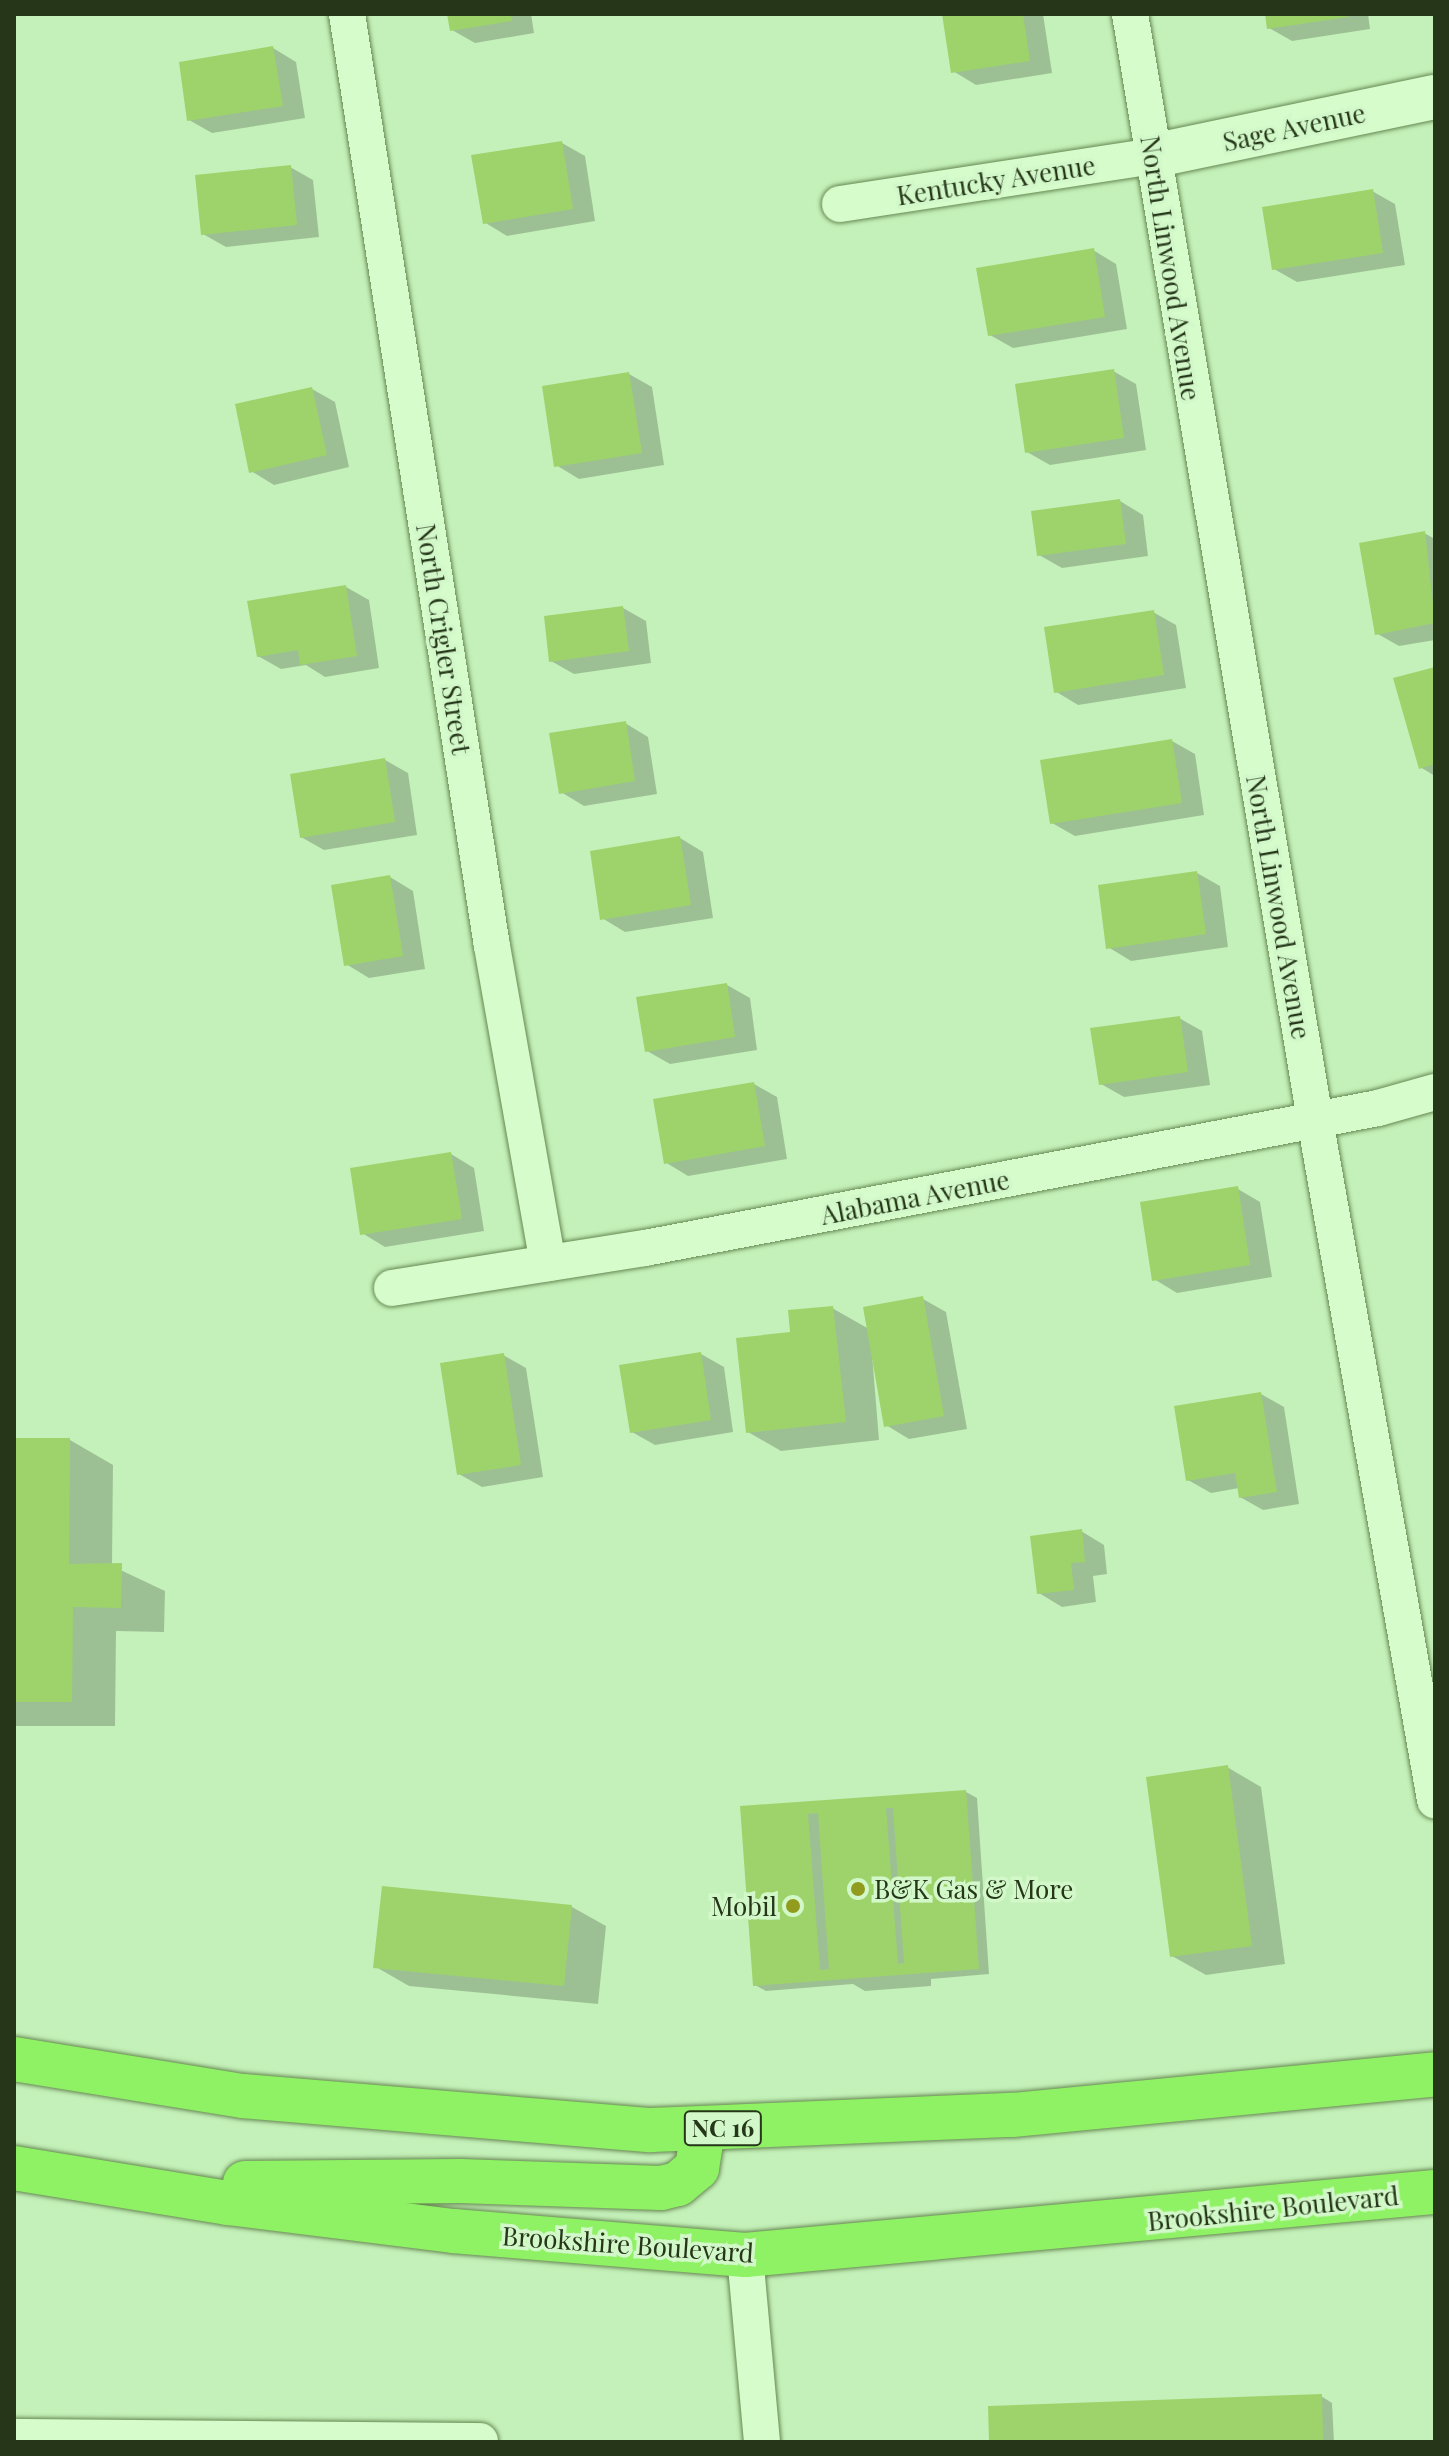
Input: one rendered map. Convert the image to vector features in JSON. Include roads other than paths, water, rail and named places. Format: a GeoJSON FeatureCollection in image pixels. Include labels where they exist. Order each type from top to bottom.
{"type":"FeatureCollection","features":[{"type":"Feature","properties":{"kind":"highway","name":"NC 16"},"geometry":{"type":"LineString","coordinates":[[14,2059],[243,2096],[490,2118],[703,2129],[1013,2115],[1435,2074]]}},
{"type":"Feature","properties":{"kind":"highway"},"geometry":{"type":"LineString","coordinates":[[134,2187],[460,2181],[661,2188],[689,2178],[697,2168],[703,2129]]}},
{"type":"Feature","properties":{"kind":"highway","name":"Brookshire Boulevard"},"geometry":{"type":"LineString","coordinates":[[14,2168],[453,2231],[745,2255],[1435,2192]]}},
{"type":"Feature","properties":{"kind":"street","name":"North Crigler Street"},"geometry":{"type":"LineString","coordinates":[[347,14],[492,946],[548,1263]]}},
{"type":"Feature","properties":{"kind":"street","name":"North Linwood Avenue"},"geometry":{"type":"LineString","coordinates":[[1130,14],[1315,1120],[1435,1800]]}},
{"type":"Feature","properties":{"kind":"street","name":"Sage Avenue"},"geometry":{"type":"LineString","coordinates":[[1152,156],[1435,97]]}},
{"type":"Feature","properties":{"kind":"street","name":"Kentucky Avenue"},"geometry":{"type":"LineString","coordinates":[[840,204],[1152,156]]}},
{"type":"Feature","properties":{"kind":"street","name":"Alabama Avenue"},"geometry":{"type":"LineString","coordinates":[[392,1288],[548,1263],[1315,1120],[1435,1092]]}},
{"type":"Feature","properties":{"kind":"street"},"geometry":{"type":"LineString","coordinates":[[745,2255],[762,2442]]}},
{"type":"Feature","properties":{"kind":"street"},"geometry":{"type":"LineString","coordinates":[[14,2437],[480,2441]]}},
{"type":"Feature","properties":{"kind":"place","name":"B&K Gas & More"},"geometry":{"type":"Point","coordinates":[858,1889]}},
{"type":"Feature","properties":{"kind":"place","name":"Mobil"},"geometry":{"type":"Point","coordinates":[793,1906]}}]}
